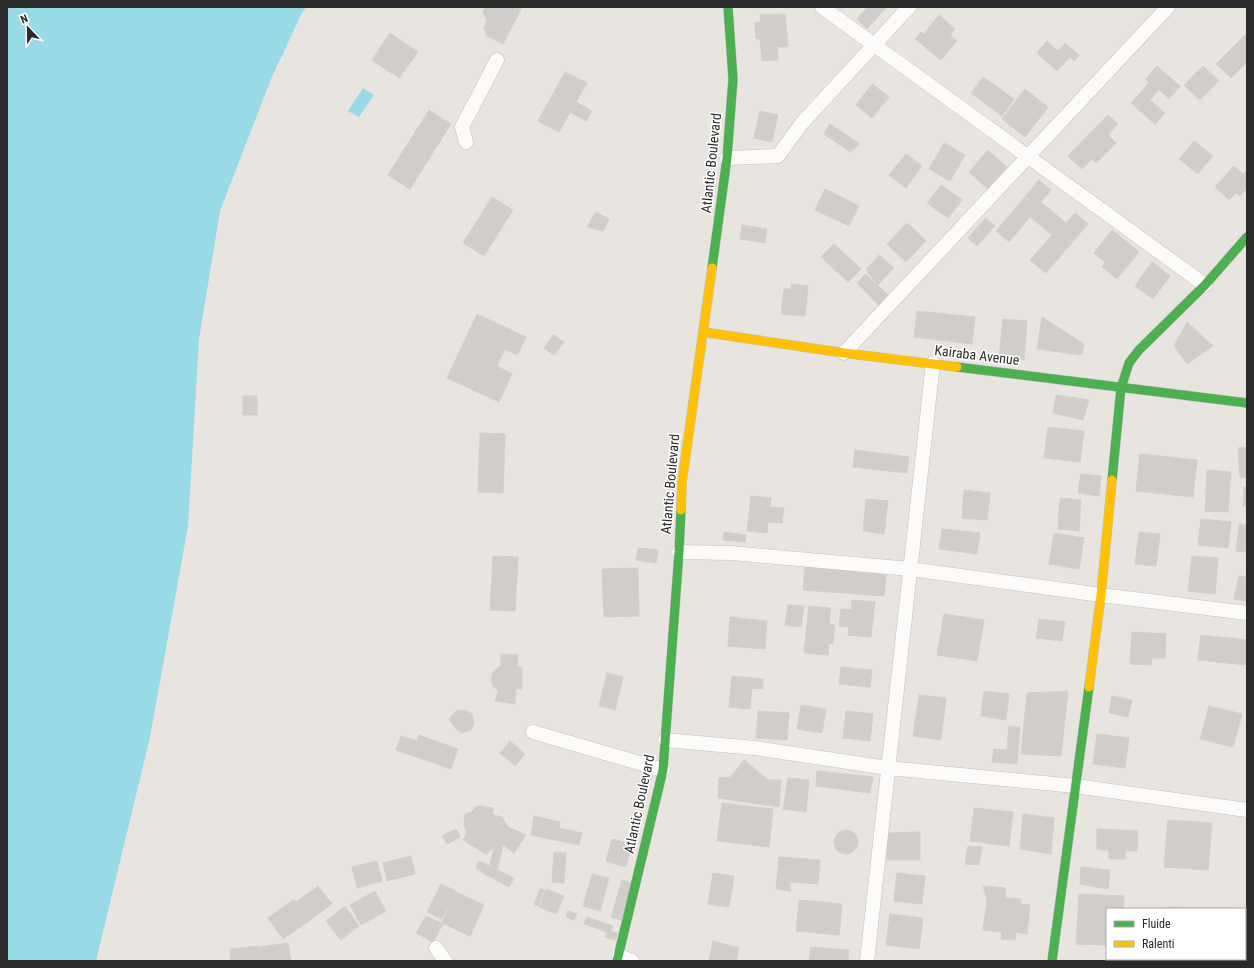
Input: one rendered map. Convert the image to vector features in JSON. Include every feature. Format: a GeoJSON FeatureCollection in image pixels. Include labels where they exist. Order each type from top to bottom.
{"type":"FeatureCollection","features":[{"type":"Feature","properties":{"kind":"street","name":"Atlantic Boulevard"},"geometry":{"type":"LineString","coordinates":[[618,959],[663,770],[679,552],[682,482],[726,158],[733,79],[728,7]]}},
{"type":"Feature","properties":{"kind":"street"},"geometry":{"type":"LineString","coordinates":[[822,7],[1205,285]]}},
{"type":"Feature","properties":{"kind":"street"},"geometry":{"type":"LineString","coordinates":[[726,158],[778,156],[802,123],[909,7]]}},
{"type":"Feature","properties":{"kind":"street"},"geometry":{"type":"LineString","coordinates":[[844,353],[1168,7]]}},
{"type":"Feature","properties":{"kind":"street"},"geometry":{"type":"LineString","coordinates":[[466,142],[462,127],[497,60]]}},
{"type":"Feature","properties":{"kind":"street"},"geometry":{"type":"LineString","coordinates":[[1052,961],[1101,595],[1121,388],[1129,363],[1139,350],[1205,285],[1247,238]]}},
{"type":"Feature","properties":{"kind":"street","name":"Kairaba Avenue"},"geometry":{"type":"LineString","coordinates":[[703,332],[844,353],[1247,403]]}},
{"type":"Feature","properties":{"kind":"street"},"geometry":{"type":"LineString","coordinates":[[867,961],[932,364]]}},
{"type":"Feature","properties":{"kind":"street"},"geometry":{"type":"LineString","coordinates":[[679,552],[731,553],[910,569],[1247,613]]}},
{"type":"Feature","properties":{"kind":"street"},"geometry":{"type":"LineString","coordinates":[[533,732],[663,770]]}},
{"type":"Feature","properties":{"kind":"street"},"geometry":{"type":"LineString","coordinates":[[665,740],[755,748],[888,768],[1076,786],[1247,810]]}},
{"type":"Feature","properties":{"kind":"street"},"geometry":{"type":"LineString","coordinates":[[436,948],[445,961]]}},
{"type":"Feature","properties":{"kind":"street"},"geometry":{"type":"LineString","coordinates":[[618,959],[632,961]]}},
{"type":"Feature","properties":{"kind":"water"},"geometry":{"type":"Polygon","coordinates":[[[7,7],[306,7],[271,79],[220,211],[199,339],[188,526],[150,737],[96,961],[7,961],[7,7]]]}},
{"type":"Feature","properties":{"kind":"water"},"geometry":{"type":"Polygon","coordinates":[[[363,88],[374,95],[359,117],[348,111],[363,88]]]}},
{"type":"Feature","properties":{"kind":"building"},"geometry":{"type":"Polygon","coordinates":[[[485,7],[522,7],[503,44],[487,36],[484,28],[487,21],[483,12],[485,7]]]}},
{"type":"Feature","properties":{"kind":"building"},"geometry":{"type":"Polygon","coordinates":[[[868,7],[887,7],[867,29],[857,19],[868,7]]]}},
{"type":"Feature","properties":{"kind":"building"},"geometry":{"type":"Polygon","coordinates":[[[785,14],[788,47],[777,47],[778,60],[762,61],[760,39],[756,39],[755,23],[761,22],[760,15],[785,14]]]}},
{"type":"Feature","properties":{"kind":"building"},"geometry":{"type":"Polygon","coordinates":[[[939,15],[955,29],[950,35],[957,41],[941,60],[915,39],[921,32],[924,34],[939,15]]]}},
{"type":"Feature","properties":{"kind":"building"},"geometry":{"type":"Polygon","coordinates":[[[390,33],[418,52],[399,78],[372,60],[390,33]]]}},
{"type":"Feature","properties":{"kind":"building"},"geometry":{"type":"Polygon","coordinates":[[[1245,35],[1247,37],[1247,62],[1231,78],[1216,64],[1245,35]]]}},
{"type":"Feature","properties":{"kind":"building"},"geometry":{"type":"Polygon","coordinates":[[[1047,41],[1058,51],[1065,43],[1079,55],[1074,61],[1070,57],[1057,71],[1037,53],[1047,41]]]}},
{"type":"Feature","properties":{"kind":"building"},"geometry":{"type":"Polygon","coordinates":[[[1157,66],[1180,86],[1169,99],[1159,90],[1150,100],[1165,113],[1155,124],[1131,103],[1149,83],[1146,79],[1157,66]]]}},
{"type":"Feature","properties":{"kind":"building"},"geometry":{"type":"Polygon","coordinates":[[[1203,66],[1219,81],[1200,100],[1184,85],[1203,66]]]}},
{"type":"Feature","properties":{"kind":"building"},"geometry":{"type":"Polygon","coordinates":[[[565,72],[587,83],[576,102],[592,111],[586,121],[570,112],[559,132],[538,121],[565,72]]]}},
{"type":"Feature","properties":{"kind":"building"},"geometry":{"type":"Polygon","coordinates":[[[983,77],[1014,99],[1002,116],[971,93],[983,77]]]}},
{"type":"Feature","properties":{"kind":"building"},"geometry":{"type":"Polygon","coordinates":[[[872,84],[889,97],[872,118],[856,105],[872,84]]]}},
{"type":"Feature","properties":{"kind":"building"},"geometry":{"type":"Polygon","coordinates":[[[1025,89],[1048,107],[1025,137],[1002,119],[1025,89]]]}},
{"type":"Feature","properties":{"kind":"building"},"geometry":{"type":"Polygon","coordinates":[[[429,110],[451,124],[410,189],[388,175],[429,110]]]}},
{"type":"Feature","properties":{"kind":"building"},"geometry":{"type":"Polygon","coordinates":[[[760,111],[778,115],[772,142],[754,138],[760,111]]]}},
{"type":"Feature","properties":{"kind":"building"},"geometry":{"type":"Polygon","coordinates":[[[1108,115],[1118,124],[1108,135],[1116,143],[1096,163],[1092,159],[1082,169],[1068,156],[1108,115]]]}},
{"type":"Feature","properties":{"kind":"building"},"geometry":{"type":"Polygon","coordinates":[[[830,124],[860,144],[850,152],[824,134],[830,124]]]}},
{"type":"Feature","properties":{"kind":"building"},"geometry":{"type":"Polygon","coordinates":[[[1194,141],[1213,156],[1198,174],[1179,159],[1194,141]]]}},
{"type":"Feature","properties":{"kind":"building"},"geometry":{"type":"Polygon","coordinates":[[[944,143],[965,155],[950,181],[929,169],[944,143]]]}},
{"type":"Feature","properties":{"kind":"building"},"geometry":{"type":"Polygon","coordinates":[[[988,150],[1007,167],[988,189],[969,172],[988,150]]]}},
{"type":"Feature","properties":{"kind":"building"},"geometry":{"type":"Polygon","coordinates":[[[906,154],[922,166],[906,188],[889,175],[906,154]]]}},
{"type":"Feature","properties":{"kind":"building"},"geometry":{"type":"Polygon","coordinates":[[[1234,166],[1243,174],[1247,170],[1247,188],[1240,196],[1236,193],[1229,200],[1215,187],[1234,166]]]}},
{"type":"Feature","properties":{"kind":"building"},"geometry":{"type":"Polygon","coordinates":[[[1039,180],[1051,190],[1041,202],[1066,223],[1075,213],[1088,224],[1046,273],[1030,260],[1052,235],[1030,217],[1009,242],[996,231],[1039,180]]]}},
{"type":"Feature","properties":{"kind":"building"},"geometry":{"type":"Polygon","coordinates":[[[941,185],[962,200],[948,218],[927,203],[941,185]]]}},
{"type":"Feature","properties":{"kind":"building"},"geometry":{"type":"Polygon","coordinates":[[[825,189],[859,206],[849,226],[815,210],[825,189]]]}},
{"type":"Feature","properties":{"kind":"building"},"geometry":{"type":"Polygon","coordinates":[[[492,197],[513,210],[484,256],[463,243],[492,197]]]}},
{"type":"Feature","properties":{"kind":"building"},"geometry":{"type":"Polygon","coordinates":[[[596,212],[609,219],[603,231],[587,227],[596,212]]]}},
{"type":"Feature","properties":{"kind":"building"},"geometry":{"type":"Polygon","coordinates":[[[986,218],[995,226],[977,246],[968,238],[986,218]]]}},
{"type":"Feature","properties":{"kind":"building"},"geometry":{"type":"Polygon","coordinates":[[[907,223],[926,241],[906,262],[887,244],[907,223]]]}},
{"type":"Feature","properties":{"kind":"building"},"geometry":{"type":"Polygon","coordinates":[[[742,225],[767,229],[765,243],[740,239],[742,225]]]}},
{"type":"Feature","properties":{"kind":"building"},"geometry":{"type":"Polygon","coordinates":[[[1112,230],[1139,252],[1117,279],[1102,267],[1105,262],[1094,253],[1112,230]]]}},
{"type":"Feature","properties":{"kind":"building"},"geometry":{"type":"Polygon","coordinates":[[[834,244],[861,269],[848,282],[821,257],[834,244]]]}},
{"type":"Feature","properties":{"kind":"building"},"geometry":{"type":"Polygon","coordinates":[[[879,255],[894,268],[878,285],[866,270],[879,255]]]}},
{"type":"Feature","properties":{"kind":"building"},"geometry":{"type":"Polygon","coordinates":[[[1152,262],[1170,276],[1153,299],[1135,286],[1152,262]]]}},
{"type":"Feature","properties":{"kind":"building"},"geometry":{"type":"Polygon","coordinates":[[[866,274],[890,297],[880,307],[857,283],[866,274]]]}},
{"type":"Feature","properties":{"kind":"building"},"geometry":{"type":"Polygon","coordinates":[[[791,284],[808,286],[805,316],[781,314],[784,289],[791,289],[791,284]]]}},
{"type":"Feature","properties":{"kind":"building"},"geometry":{"type":"Polygon","coordinates":[[[917,311],[975,317],[972,344],[914,337],[917,311]]]}},
{"type":"Feature","properties":{"kind":"building"},"geometry":{"type":"Polygon","coordinates":[[[477,314],[526,337],[517,355],[505,349],[497,366],[512,374],[499,402],[447,378],[477,314]]]}},
{"type":"Feature","properties":{"kind":"building"},"geometry":{"type":"Polygon","coordinates":[[[1042,317],[1084,344],[1082,355],[1037,349],[1042,317]]]}},
{"type":"Feature","properties":{"kind":"building"},"geometry":{"type":"Polygon","coordinates":[[[1003,319],[1027,321],[1024,360],[999,358],[1003,319]]]}},
{"type":"Feature","properties":{"kind":"building"},"geometry":{"type":"Polygon","coordinates":[[[1187,322],[1213,346],[1187,364],[1174,346],[1187,322]]]}},
{"type":"Feature","properties":{"kind":"building"},"geometry":{"type":"Polygon","coordinates":[[[553,335],[564,342],[554,355],[544,348],[553,335]]]}},
{"type":"Feature","properties":{"kind":"building"},"geometry":{"type":"Polygon","coordinates":[[[1056,395],[1089,400],[1083,420],[1053,413],[1056,395]]]}},
{"type":"Feature","properties":{"kind":"building"},"geometry":{"type":"Polygon","coordinates":[[[243,396],[257,396],[257,415],[243,415],[243,396]]]}},
{"type":"Feature","properties":{"kind":"building"},"geometry":{"type":"Polygon","coordinates":[[[1048,427],[1084,431],[1080,462],[1044,458],[1048,427]]]}},
{"type":"Feature","properties":{"kind":"building"},"geometry":{"type":"Polygon","coordinates":[[[480,433],[505,434],[503,493],[478,492],[480,433]]]}},
{"type":"Feature","properties":{"kind":"building"},"geometry":{"type":"Polygon","coordinates":[[[1247,447],[1247,478],[1240,478],[1238,448],[1247,447]]]}},
{"type":"Feature","properties":{"kind":"building"},"geometry":{"type":"Polygon","coordinates":[[[855,450],[909,457],[907,473],[853,467],[855,450]]]}},
{"type":"Feature","properties":{"kind":"building"},"geometry":{"type":"Polygon","coordinates":[[[1140,454],[1197,460],[1193,497],[1136,491],[1140,454]]]}},
{"type":"Feature","properties":{"kind":"building"},"geometry":{"type":"Polygon","coordinates":[[[1207,470],[1231,472],[1228,512],[1205,511],[1207,470]]]}},
{"type":"Feature","properties":{"kind":"building"},"geometry":{"type":"Polygon","coordinates":[[[1081,474],[1101,476],[1099,496],[1078,493],[1081,474]]]}},
{"type":"Feature","properties":{"kind":"building"},"geometry":{"type":"Polygon","coordinates":[[[1244,487],[1247,487],[1247,506],[1243,506],[1244,487]]]}},
{"type":"Feature","properties":{"kind":"building"},"geometry":{"type":"Polygon","coordinates":[[[964,490],[990,493],[987,520],[962,518],[964,490]]]}},
{"type":"Feature","properties":{"kind":"building"},"geometry":{"type":"Polygon","coordinates":[[[751,496],[771,498],[770,507],[784,508],[782,523],[768,522],[767,533],[747,531],[751,496]]]}},
{"type":"Feature","properties":{"kind":"building"},"geometry":{"type":"Polygon","coordinates":[[[1060,498],[1081,500],[1079,531],[1058,529],[1060,498]]]}},
{"type":"Feature","properties":{"kind":"building"},"geometry":{"type":"Polygon","coordinates":[[[866,499],[888,501],[884,534],[863,531],[866,499]]]}},
{"type":"Feature","properties":{"kind":"building"},"geometry":{"type":"Polygon","coordinates":[[[1201,519],[1231,522],[1228,548],[1198,545],[1201,519]]]}},
{"type":"Feature","properties":{"kind":"building"},"geometry":{"type":"Polygon","coordinates":[[[1239,524],[1247,525],[1247,552],[1236,551],[1239,524]]]}},
{"type":"Feature","properties":{"kind":"building"},"geometry":{"type":"Polygon","coordinates":[[[942,529],[980,533],[977,554],[939,549],[942,529]]]}},
{"type":"Feature","properties":{"kind":"building"},"geometry":{"type":"Polygon","coordinates":[[[724,532],[746,535],[745,542],[723,540],[724,532]]]}},
{"type":"Feature","properties":{"kind":"building"},"geometry":{"type":"Polygon","coordinates":[[[1139,532],[1160,534],[1156,566],[1135,564],[1139,532]]]}},
{"type":"Feature","properties":{"kind":"building"},"geometry":{"type":"Polygon","coordinates":[[[1054,533],[1084,538],[1079,569],[1049,564],[1054,533]]]}},
{"type":"Feature","properties":{"kind":"building"},"geometry":{"type":"Polygon","coordinates":[[[638,548],[658,550],[656,563],[636,560],[638,548]]]}},
{"type":"Feature","properties":{"kind":"building"},"geometry":{"type":"Polygon","coordinates":[[[493,556],[518,557],[515,611],[490,610],[493,556]]]}},
{"type":"Feature","properties":{"kind":"building"},"geometry":{"type":"Polygon","coordinates":[[[1192,556],[1218,558],[1215,594],[1188,591],[1192,556]]]}},
{"type":"Feature","properties":{"kind":"building"},"geometry":{"type":"Polygon","coordinates":[[[805,565],[886,575],[884,596],[803,590],[805,565]]]}},
{"type":"Feature","properties":{"kind":"building"},"geometry":{"type":"Polygon","coordinates":[[[638,568],[639,616],[604,617],[602,569],[638,568]]]}},
{"type":"Feature","properties":{"kind":"building"},"geometry":{"type":"Polygon","coordinates":[[[1239,576],[1247,577],[1247,601],[1234,599],[1239,576]]]}},
{"type":"Feature","properties":{"kind":"building"},"geometry":{"type":"Polygon","coordinates":[[[852,600],[875,602],[871,637],[848,635],[849,627],[839,626],[841,609],[851,610],[852,600]]]}},
{"type":"Feature","properties":{"kind":"building"},"geometry":{"type":"Polygon","coordinates":[[[788,605],[804,606],[801,627],[785,625],[788,605]]]}},
{"type":"Feature","properties":{"kind":"building"},"geometry":{"type":"Polygon","coordinates":[[[809,606],[831,608],[829,624],[835,625],[833,644],[829,643],[828,655],[804,653],[809,606]]]}},
{"type":"Feature","properties":{"kind":"building"},"geometry":{"type":"Polygon","coordinates":[[[944,614],[984,620],[977,661],[937,655],[944,614]]]}},
{"type":"Feature","properties":{"kind":"building"},"geometry":{"type":"Polygon","coordinates":[[[730,617],[767,621],[765,649],[728,646],[730,617]]]}},
{"type":"Feature","properties":{"kind":"building"},"geometry":{"type":"Polygon","coordinates":[[[1039,619],[1065,622],[1062,641],[1036,638],[1039,619]]]}},
{"type":"Feature","properties":{"kind":"building"},"geometry":{"type":"Polygon","coordinates":[[[1132,632],[1166,634],[1165,658],[1152,658],[1151,665],[1130,664],[1132,632]]]}},
{"type":"Feature","properties":{"kind":"building"},"geometry":{"type":"Polygon","coordinates":[[[1201,635],[1247,640],[1247,665],[1198,660],[1201,635]]]}},
{"type":"Feature","properties":{"kind":"building"},"geometry":{"type":"Polygon","coordinates":[[[501,654],[518,655],[517,666],[522,668],[522,689],[516,688],[515,704],[495,701],[498,690],[493,686],[491,679],[493,672],[501,665],[501,654]]]}},
{"type":"Feature","properties":{"kind":"building"},"geometry":{"type":"Polygon","coordinates":[[[841,667],[872,670],[870,687],[839,684],[841,667]]]}},
{"type":"Feature","properties":{"kind":"building"},"geometry":{"type":"Polygon","coordinates":[[[607,673],[623,677],[615,710],[599,706],[607,673]]]}},
{"type":"Feature","properties":{"kind":"building"},"geometry":{"type":"Polygon","coordinates":[[[732,676],[763,679],[763,689],[752,688],[750,709],[729,707],[732,676]]]}},
{"type":"Feature","properties":{"kind":"building"},"geometry":{"type":"Polygon","coordinates":[[[984,691],[1009,694],[1006,720],[981,716],[984,691]]]}},
{"type":"Feature","properties":{"kind":"building"},"geometry":{"type":"Polygon","coordinates":[[[1068,691],[1061,756],[1021,754],[1027,693],[1068,691]]]}},
{"type":"Feature","properties":{"kind":"building"},"geometry":{"type":"Polygon","coordinates":[[[919,695],[946,698],[941,740],[913,736],[919,695]]]}},
{"type":"Feature","properties":{"kind":"building"},"geometry":{"type":"Polygon","coordinates":[[[1112,696],[1132,700],[1128,717],[1109,713],[1112,696]]]}},
{"type":"Feature","properties":{"kind":"building"},"geometry":{"type":"Polygon","coordinates":[[[801,705],[826,709],[822,733],[797,729],[801,705]]]}},
{"type":"Feature","properties":{"kind":"building"},"geometry":{"type":"Polygon","coordinates":[[[1209,706],[1242,714],[1233,747],[1200,739],[1209,706]]]}},
{"type":"Feature","properties":{"kind":"building"},"geometry":{"type":"Polygon","coordinates":[[[465,710],[472,714],[474,723],[471,730],[462,733],[455,728],[449,719],[456,711],[465,710]]]}},
{"type":"Feature","properties":{"kind":"building"},"geometry":{"type":"Polygon","coordinates":[[[758,711],[789,713],[787,740],[756,738],[758,711]]]}},
{"type":"Feature","properties":{"kind":"building"},"geometry":{"type":"Polygon","coordinates":[[[846,711],[873,714],[870,741],[843,738],[846,711]]]}},
{"type":"Feature","properties":{"kind":"building"},"geometry":{"type":"Polygon","coordinates":[[[1009,726],[1020,727],[1017,764],[992,762],[994,749],[1007,750],[1009,726]]]}},
{"type":"Feature","properties":{"kind":"building"},"geometry":{"type":"Polygon","coordinates":[[[1097,734],[1129,738],[1125,768],[1093,764],[1097,734]]]}},
{"type":"Feature","properties":{"kind":"building"},"geometry":{"type":"Polygon","coordinates":[[[419,735],[458,749],[451,769],[396,750],[401,736],[417,741],[419,735]]]}},
{"type":"Feature","properties":{"kind":"building"},"geometry":{"type":"Polygon","coordinates":[[[510,741],[525,754],[515,766],[500,753],[510,741]]]}},
{"type":"Feature","properties":{"kind":"building"},"geometry":{"type":"Polygon","coordinates":[[[744,760],[768,780],[781,780],[779,807],[718,798],[719,778],[731,777],[744,760]]]}},
{"type":"Feature","properties":{"kind":"building"},"geometry":{"type":"Polygon","coordinates":[[[817,771],[873,777],[870,793],[816,786],[817,771]]]}},
{"type":"Feature","properties":{"kind":"building"},"geometry":{"type":"Polygon","coordinates":[[[788,778],[809,780],[806,812],[783,809],[788,778]]]}},
{"type":"Feature","properties":{"kind":"building"},"geometry":{"type":"Polygon","coordinates":[[[722,803],[773,809],[769,847],[717,841],[722,803]]]}},
{"type":"Feature","properties":{"kind":"building"},"geometry":{"type":"Polygon","coordinates":[[[477,806],[493,808],[493,815],[502,817],[508,827],[526,835],[514,853],[503,845],[497,870],[514,878],[509,887],[476,868],[479,861],[490,866],[494,847],[486,854],[463,840],[467,832],[464,826],[465,814],[471,812],[477,806]]]}},
{"type":"Feature","properties":{"kind":"building"},"geometry":{"type":"Polygon","coordinates":[[[974,808],[1013,812],[1009,846],[970,841],[974,808]]]}},
{"type":"Feature","properties":{"kind":"building"},"geometry":{"type":"Polygon","coordinates":[[[1023,814],[1054,818],[1051,854],[1020,849],[1023,814]]]}},
{"type":"Feature","properties":{"kind":"building"},"geometry":{"type":"Polygon","coordinates":[[[534,816],[560,822],[559,828],[582,833],[579,845],[531,835],[534,816]]]}},
{"type":"Feature","properties":{"kind":"building"},"geometry":{"type":"Polygon","coordinates":[[[1168,820],[1212,823],[1208,870],[1164,867],[1168,820]]]}},
{"type":"Feature","properties":{"kind":"building"},"geometry":{"type":"Polygon","coordinates":[[[456,829],[460,837],[447,844],[442,836],[456,829]]]}},
{"type":"Feature","properties":{"kind":"building"},"geometry":{"type":"Polygon","coordinates":[[[1097,829],[1138,831],[1137,851],[1125,851],[1125,859],[1109,859],[1109,850],[1097,849],[1097,829]]]}},
{"type":"Feature","properties":{"kind":"building"},"geometry":{"type":"Polygon","coordinates":[[[846,830],[854,834],[858,842],[854,850],[846,854],[838,850],[834,842],[838,834],[846,830]]]}},
{"type":"Feature","properties":{"kind":"building"},"geometry":{"type":"Polygon","coordinates":[[[920,832],[920,860],[887,860],[887,833],[920,832]]]}},
{"type":"Feature","properties":{"kind":"building"},"geometry":{"type":"Polygon","coordinates":[[[612,839],[632,844],[626,867],[606,861],[612,839]]]}},
{"type":"Feature","properties":{"kind":"building"},"geometry":{"type":"Polygon","coordinates":[[[968,846],[982,847],[979,865],[965,864],[968,846]]]}},
{"type":"Feature","properties":{"kind":"building"},"geometry":{"type":"Polygon","coordinates":[[[554,852],[566,853],[564,883],[552,882],[554,852]]]}},
{"type":"Feature","properties":{"kind":"building"},"geometry":{"type":"Polygon","coordinates":[[[411,856],[415,874],[387,881],[383,863],[411,856]]]}},
{"type":"Feature","properties":{"kind":"building"},"geometry":{"type":"Polygon","coordinates":[[[779,857],[820,860],[818,884],[790,882],[790,891],[776,889],[779,857]]]}},
{"type":"Feature","properties":{"kind":"building"},"geometry":{"type":"Polygon","coordinates":[[[377,861],[382,881],[357,888],[352,867],[377,861]]]}},
{"type":"Feature","properties":{"kind":"building"},"geometry":{"type":"Polygon","coordinates":[[[1081,867],[1110,870],[1108,889],[1080,884],[1081,867]]]}},
{"type":"Feature","properties":{"kind":"building"},"geometry":{"type":"Polygon","coordinates":[[[713,873],[734,876],[729,907],[708,904],[713,873]]]}},
{"type":"Feature","properties":{"kind":"building"},"geometry":{"type":"Polygon","coordinates":[[[897,873],[925,876],[922,904],[894,901],[897,873]]]}},
{"type":"Feature","properties":{"kind":"building"},"geometry":{"type":"Polygon","coordinates":[[[592,874],[609,878],[600,911],[583,906],[592,874]]]}},
{"type":"Feature","properties":{"kind":"building"},"geometry":{"type":"Polygon","coordinates":[[[622,880],[632,883],[621,920],[611,917],[622,880]]]}},
{"type":"Feature","properties":{"kind":"building"},"geometry":{"type":"Polygon","coordinates":[[[441,884],[456,891],[442,919],[427,912],[441,884]]]}},
{"type":"Feature","properties":{"kind":"building"},"geometry":{"type":"Polygon","coordinates":[[[318,886],[332,904],[309,921],[295,903],[318,886]]]}},
{"type":"Feature","properties":{"kind":"building"},"geometry":{"type":"Polygon","coordinates":[[[983,886],[1005,888],[1006,898],[1021,899],[1020,904],[1030,905],[1027,934],[1016,932],[1015,940],[1001,939],[1002,932],[983,930],[987,900],[983,886]]]}},
{"type":"Feature","properties":{"kind":"building"},"geometry":{"type":"Polygon","coordinates":[[[540,889],[544,890],[538,906],[534,904],[540,889]]]}},
{"type":"Feature","properties":{"kind":"building"},"geometry":{"type":"Polygon","coordinates":[[[546,889],[564,896],[556,914],[539,907],[546,889]]]}},
{"type":"Feature","properties":{"kind":"building"},"geometry":{"type":"Polygon","coordinates":[[[375,891],[386,911],[361,925],[350,905],[375,891]]]}},
{"type":"Feature","properties":{"kind":"building"},"geometry":{"type":"Polygon","coordinates":[[[456,892],[484,905],[470,936],[442,923],[456,892]]]}},
{"type":"Feature","properties":{"kind":"building"},"geometry":{"type":"Polygon","coordinates":[[[1079,894],[1124,896],[1124,908],[1106,908],[1106,945],[1076,944],[1079,894]]]}},
{"type":"Feature","properties":{"kind":"building"},"geometry":{"type":"Polygon","coordinates":[[[294,899],[309,921],[283,939],[268,918],[294,899]]]}},
{"type":"Feature","properties":{"kind":"building"},"geometry":{"type":"Polygon","coordinates":[[[799,900],[842,904],[839,935],[796,931],[799,900]]]}},
{"type":"Feature","properties":{"kind":"building"},"geometry":{"type":"Polygon","coordinates":[[[345,906],[359,926],[341,940],[326,921],[345,906]]]}},
{"type":"Feature","properties":{"kind":"building"},"geometry":{"type":"Polygon","coordinates":[[[1167,907],[1233,908],[1167,908],[1167,907]]]}},
{"type":"Feature","properties":{"kind":"building"},"geometry":{"type":"Polygon","coordinates":[[[568,911],[577,914],[574,920],[566,917],[568,911]]]}},
{"type":"Feature","properties":{"kind":"building"},"geometry":{"type":"Polygon","coordinates":[[[890,914],[923,918],[919,949],[886,945],[890,914]]]}},
{"type":"Feature","properties":{"kind":"building"},"geometry":{"type":"Polygon","coordinates":[[[426,916],[443,924],[433,942],[416,933],[426,916]]]}},
{"type":"Feature","properties":{"kind":"building"},"geometry":{"type":"Polygon","coordinates":[[[587,917],[613,926],[611,931],[618,933],[615,940],[605,937],[607,932],[584,924],[587,917]]]}},
{"type":"Feature","properties":{"kind":"building"},"geometry":{"type":"Polygon","coordinates":[[[713,941],[739,948],[736,961],[709,961],[713,941]]]}},
{"type":"Feature","properties":{"kind":"building"},"geometry":{"type":"Polygon","coordinates":[[[288,943],[291,961],[260,961],[259,947],[288,943]]]}},
{"type":"Feature","properties":{"kind":"building"},"geometry":{"type":"Polygon","coordinates":[[[258,946],[259,961],[231,961],[230,949],[258,946]]]}},
{"type":"Feature","properties":{"kind":"building"},"geometry":{"type":"Polygon","coordinates":[[[811,947],[849,950],[848,961],[809,961],[811,947]]]}},
{"type":"Feature","properties":{"kind":"building"},"geometry":{"type":"Polygon","coordinates":[[[1166,960],[1232,960],[1232,961],[1166,960]]]}},
{"type":"Feature","properties":{"kind":"traffic: fast"},"geometry":{"type":"LineString","coordinates":[[712,268],[727,158],[733,79],[728,7]]}},
{"type":"Feature","properties":{"kind":"traffic: fast"},"geometry":{"type":"LineString","coordinates":[[1112,480],[1121,388],[1129,363],[1139,350],[1205,285],[1247,237]]}},
{"type":"Feature","properties":{"kind":"traffic: fast"},"geometry":{"type":"LineString","coordinates":[[957,367],[1247,403]]}},
{"type":"Feature","properties":{"kind":"traffic: fast"},"geometry":{"type":"LineString","coordinates":[[617,961],[663,770],[681,510]]}},
{"type":"Feature","properties":{"kind":"traffic: fast"},"geometry":{"type":"LineString","coordinates":[[1052,961],[1089,687]]}},
{"type":"Feature","properties":{"kind":"traffic: slow"},"geometry":{"type":"LineString","coordinates":[[681,510],[682,482],[712,268]]}},
{"type":"Feature","properties":{"kind":"traffic: slow"},"geometry":{"type":"LineString","coordinates":[[703,332],[844,353],[957,367]]}},
{"type":"Feature","properties":{"kind":"traffic: slow"},"geometry":{"type":"LineString","coordinates":[[1089,687],[1101,595],[1112,480]]}}]}
